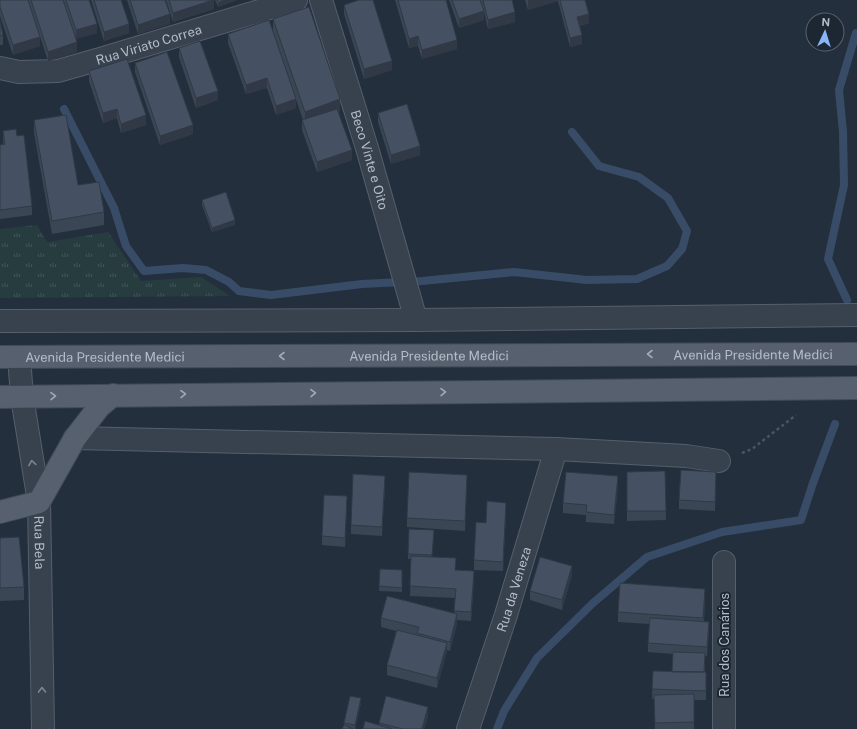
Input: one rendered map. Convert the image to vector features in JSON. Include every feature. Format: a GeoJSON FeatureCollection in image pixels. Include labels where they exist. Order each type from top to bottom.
{"type":"FeatureCollection","features":[{"type":"Feature","properties":{"kind":"main road","name":"Avenida Presidente Medici"},"geometry":{"type":"LineString","coordinates":[[9,357],[857,354]]}},
{"type":"Feature","properties":{"kind":"main road"},"geometry":{"type":"LineString","coordinates":[[0,397],[857,388]]}},
{"type":"Feature","properties":{"kind":"main road"},"geometry":{"type":"LineString","coordinates":[[0,512],[39,502],[75,438],[99,407],[113,395]]}},
{"type":"Feature","properties":{"kind":"street","name":"Rua Viriato Correa"},"geometry":{"type":"LineString","coordinates":[[0,68],[18,72],[58,71],[296,0]]}},
{"type":"Feature","properties":{"kind":"street","name":"Beco Vinte e Oito"},"geometry":{"type":"LineString","coordinates":[[320,0],[366,148],[416,320]]}},
{"type":"Feature","properties":{"kind":"street"},"geometry":{"type":"LineString","coordinates":[[0,321],[416,320],[857,315]]}},
{"type":"Feature","properties":{"kind":"street","name":"Rua Bela"},"geometry":{"type":"LineString","coordinates":[[9,357],[22,397],[39,502],[43,729]]}},
{"type":"Feature","properties":{"kind":"street"},"geometry":{"type":"LineString","coordinates":[[75,438],[556,449],[686,456],[719,461]]}},
{"type":"Feature","properties":{"kind":"street","name":"Rua da Veneza"},"geometry":{"type":"LineString","coordinates":[[468,729],[506,615],[556,449]]}},
{"type":"Feature","properties":{"kind":"street","name":"Rua dos Canários"},"geometry":{"type":"LineString","coordinates":[[724,562],[724,729]]}},
{"type":"Feature","properties":{"kind":"path"},"geometry":{"type":"LineString","coordinates":[[719,461],[752,449],[784,426],[800,411],[811,388]]}},
{"type":"Feature","properties":{"kind":"green space"},"geometry":{"type":"Polygon","coordinates":[[[37,225],[47,242],[108,232],[141,281],[201,277],[230,296],[0,298],[0,229],[37,225]]]}},
{"type":"Feature","properties":{"kind":"building"},"geometry":{"type":"Polygon","coordinates":[[[0,0],[28,0],[40,37],[13,45],[0,7],[0,0]]]}},
{"type":"Feature","properties":{"kind":"building"},"geometry":{"type":"Polygon","coordinates":[[[31,0],[63,0],[77,42],[48,52],[31,0]]]}},
{"type":"Feature","properties":{"kind":"building"},"geometry":{"type":"Polygon","coordinates":[[[66,0],[89,0],[97,24],[76,30],[66,0]]]}},
{"type":"Feature","properties":{"kind":"building"},"geometry":{"type":"Polygon","coordinates":[[[94,0],[121,0],[129,24],[104,32],[94,0]]]}},
{"type":"Feature","properties":{"kind":"building"},"geometry":{"type":"Polygon","coordinates":[[[130,0],[165,0],[170,14],[138,25],[130,0]]]}},
{"type":"Feature","properties":{"kind":"building"},"geometry":{"type":"Polygon","coordinates":[[[169,0],[213,0],[173,13],[169,0]]]}},
{"type":"Feature","properties":{"kind":"building"},"geometry":{"type":"Polygon","coordinates":[[[217,0],[225,0],[218,3],[217,0]]]}},
{"type":"Feature","properties":{"kind":"building"},"geometry":{"type":"Polygon","coordinates":[[[359,0],[373,0],[392,61],[364,69],[344,5],[359,0]]]}},
{"type":"Feature","properties":{"kind":"building"},"geometry":{"type":"Polygon","coordinates":[[[398,0],[446,0],[457,40],[422,50],[418,36],[409,39],[398,0]]]}},
{"type":"Feature","properties":{"kind":"building"},"geometry":{"type":"Polygon","coordinates":[[[452,0],[480,0],[484,11],[459,19],[452,0]]]}},
{"type":"Feature","properties":{"kind":"building"},"geometry":{"type":"Polygon","coordinates":[[[483,0],[512,0],[515,12],[488,20],[483,0]]]}},
{"type":"Feature","properties":{"kind":"building"},"geometry":{"type":"Polygon","coordinates":[[[560,0],[585,0],[589,14],[577,17],[582,35],[570,38],[560,0]]]}},
{"type":"Feature","properties":{"kind":"building"},"geometry":{"type":"Polygon","coordinates":[[[309,7],[340,99],[305,112],[273,19],[309,7]]]}},
{"type":"Feature","properties":{"kind":"building"},"geometry":{"type":"Polygon","coordinates":[[[269,20],[296,99],[276,106],[267,78],[246,85],[228,34],[269,20]]]}},
{"type":"Feature","properties":{"kind":"building"},"geometry":{"type":"Polygon","coordinates":[[[0,21],[3,35],[0,36],[0,21]]]}},
{"type":"Feature","properties":{"kind":"building"},"geometry":{"type":"Polygon","coordinates":[[[200,41],[218,91],[196,98],[179,48],[200,41]]]}},
{"type":"Feature","properties":{"kind":"building"},"geometry":{"type":"Polygon","coordinates":[[[167,52],[193,125],[160,136],[135,63],[167,52]]]}},
{"type":"Feature","properties":{"kind":"building"},"geometry":{"type":"Polygon","coordinates":[[[127,59],[146,115],[121,124],[117,109],[103,113],[89,71],[127,59]]]}},
{"type":"Feature","properties":{"kind":"building"},"geometry":{"type":"Polygon","coordinates":[[[407,104],[420,146],[391,155],[378,113],[407,104]]]}},
{"type":"Feature","properties":{"kind":"building"},"geometry":{"type":"Polygon","coordinates":[[[337,109],[352,150],[317,162],[302,120],[337,109]]]}},
{"type":"Feature","properties":{"kind":"building"},"geometry":{"type":"Polygon","coordinates":[[[66,115],[78,185],[99,182],[104,212],[52,221],[34,120],[66,115]]]}},
{"type":"Feature","properties":{"kind":"building"},"geometry":{"type":"Polygon","coordinates":[[[16,129],[17,136],[24,135],[32,206],[0,210],[0,145],[5,144],[3,131],[16,129]]]}},
{"type":"Feature","properties":{"kind":"building"},"geometry":{"type":"Polygon","coordinates":[[[226,192],[235,220],[212,228],[202,200],[226,192]]]}},
{"type":"Feature","properties":{"kind":"building"},"geometry":{"type":"Polygon","coordinates":[[[681,470],[716,472],[715,502],[679,500],[681,470]]]}},
{"type":"Feature","properties":{"kind":"building"},"geometry":{"type":"Polygon","coordinates":[[[665,471],[666,511],[627,511],[627,472],[665,471]]]}},
{"type":"Feature","properties":{"kind":"building"},"geometry":{"type":"Polygon","coordinates":[[[409,472],[467,475],[465,521],[407,518],[409,472]]]}},
{"type":"Feature","properties":{"kind":"building"},"geometry":{"type":"Polygon","coordinates":[[[566,472],[618,476],[614,515],[586,512],[587,505],[563,503],[566,472]]]}},
{"type":"Feature","properties":{"kind":"building"},"geometry":{"type":"Polygon","coordinates":[[[353,474],[385,476],[382,527],[351,525],[353,474]]]}},
{"type":"Feature","properties":{"kind":"building"},"geometry":{"type":"Polygon","coordinates":[[[324,495],[347,496],[345,538],[322,536],[324,495]]]}},
{"type":"Feature","properties":{"kind":"building"},"geometry":{"type":"Polygon","coordinates":[[[487,501],[506,503],[503,562],[474,560],[476,522],[486,523],[487,501]]]}},
{"type":"Feature","properties":{"kind":"building"},"geometry":{"type":"Polygon","coordinates":[[[409,529],[434,530],[432,555],[408,554],[409,529]]]}},
{"type":"Feature","properties":{"kind":"building"},"geometry":{"type":"Polygon","coordinates":[[[19,537],[24,587],[0,588],[0,538],[19,537]]]}},
{"type":"Feature","properties":{"kind":"building"},"geometry":{"type":"Polygon","coordinates":[[[411,556],[456,558],[455,570],[474,571],[471,612],[454,611],[456,589],[410,586],[411,556]]]}},
{"type":"Feature","properties":{"kind":"building"},"geometry":{"type":"Polygon","coordinates":[[[540,557],[572,566],[562,600],[530,591],[540,557]]]}},
{"type":"Feature","properties":{"kind":"building"},"geometry":{"type":"Polygon","coordinates":[[[380,569],[402,570],[402,588],[379,586],[380,569]]]}},
{"type":"Feature","properties":{"kind":"building"},"geometry":{"type":"Polygon","coordinates":[[[620,583],[705,589],[703,618],[618,612],[620,583]]]}},
{"type":"Feature","properties":{"kind":"building"},"geometry":{"type":"Polygon","coordinates":[[[387,596],[457,614],[450,642],[417,633],[419,627],[381,618],[387,596]]]}},
{"type":"Feature","properties":{"kind":"building"},"geometry":{"type":"Polygon","coordinates":[[[650,618],[709,622],[707,647],[648,643],[650,618]]]}},
{"type":"Feature","properties":{"kind":"building"},"geometry":{"type":"Polygon","coordinates":[[[397,630],[447,643],[437,678],[387,665],[397,630]]]}},
{"type":"Feature","properties":{"kind":"building"},"geometry":{"type":"Polygon","coordinates":[[[673,652],[705,653],[704,672],[672,672],[673,652]]]}},
{"type":"Feature","properties":{"kind":"building"},"geometry":{"type":"Polygon","coordinates":[[[653,671],[706,672],[706,691],[652,689],[653,671]]]}},
{"type":"Feature","properties":{"kind":"building"},"geometry":{"type":"Polygon","coordinates":[[[694,694],[694,722],[655,723],[654,695],[694,694]]]}},
{"type":"Feature","properties":{"kind":"building"},"geometry":{"type":"Polygon","coordinates":[[[350,696],[361,698],[355,725],[344,723],[350,696]]]}},
{"type":"Feature","properties":{"kind":"building"},"geometry":{"type":"Polygon","coordinates":[[[386,696],[428,707],[422,729],[403,729],[379,723],[386,696]]]}},
{"type":"Feature","properties":{"kind":"building"},"geometry":{"type":"Polygon","coordinates":[[[365,721],[392,729],[363,729],[365,721]]]}},
{"type":"Feature","properties":{"kind":"building"},"geometry":{"type":"Polygon","coordinates":[[[344,725],[353,729],[342,729],[344,725]]]}},
{"type":"Feature","properties":{"kind":"waterway"},"geometry":{"type":"LineString","coordinates":[[847,300],[828,259],[844,185],[843,132],[839,90],[856,33]]}},
{"type":"Feature","properties":{"kind":"waterway"},"geometry":{"type":"LineString","coordinates":[[64,109],[114,208],[126,246],[144,271],[183,268],[206,270],[229,282],[239,291],[271,295],[362,284],[422,281],[514,272],[587,280],[637,279],[667,266],[682,249],[687,231],[668,198],[639,177],[599,166],[572,132]]}},
{"type":"Feature","properties":{"kind":"waterway"},"geometry":{"type":"LineString","coordinates":[[497,729],[504,711],[537,658],[593,603],[647,557],[722,532],[801,520],[835,424]]}}]}
